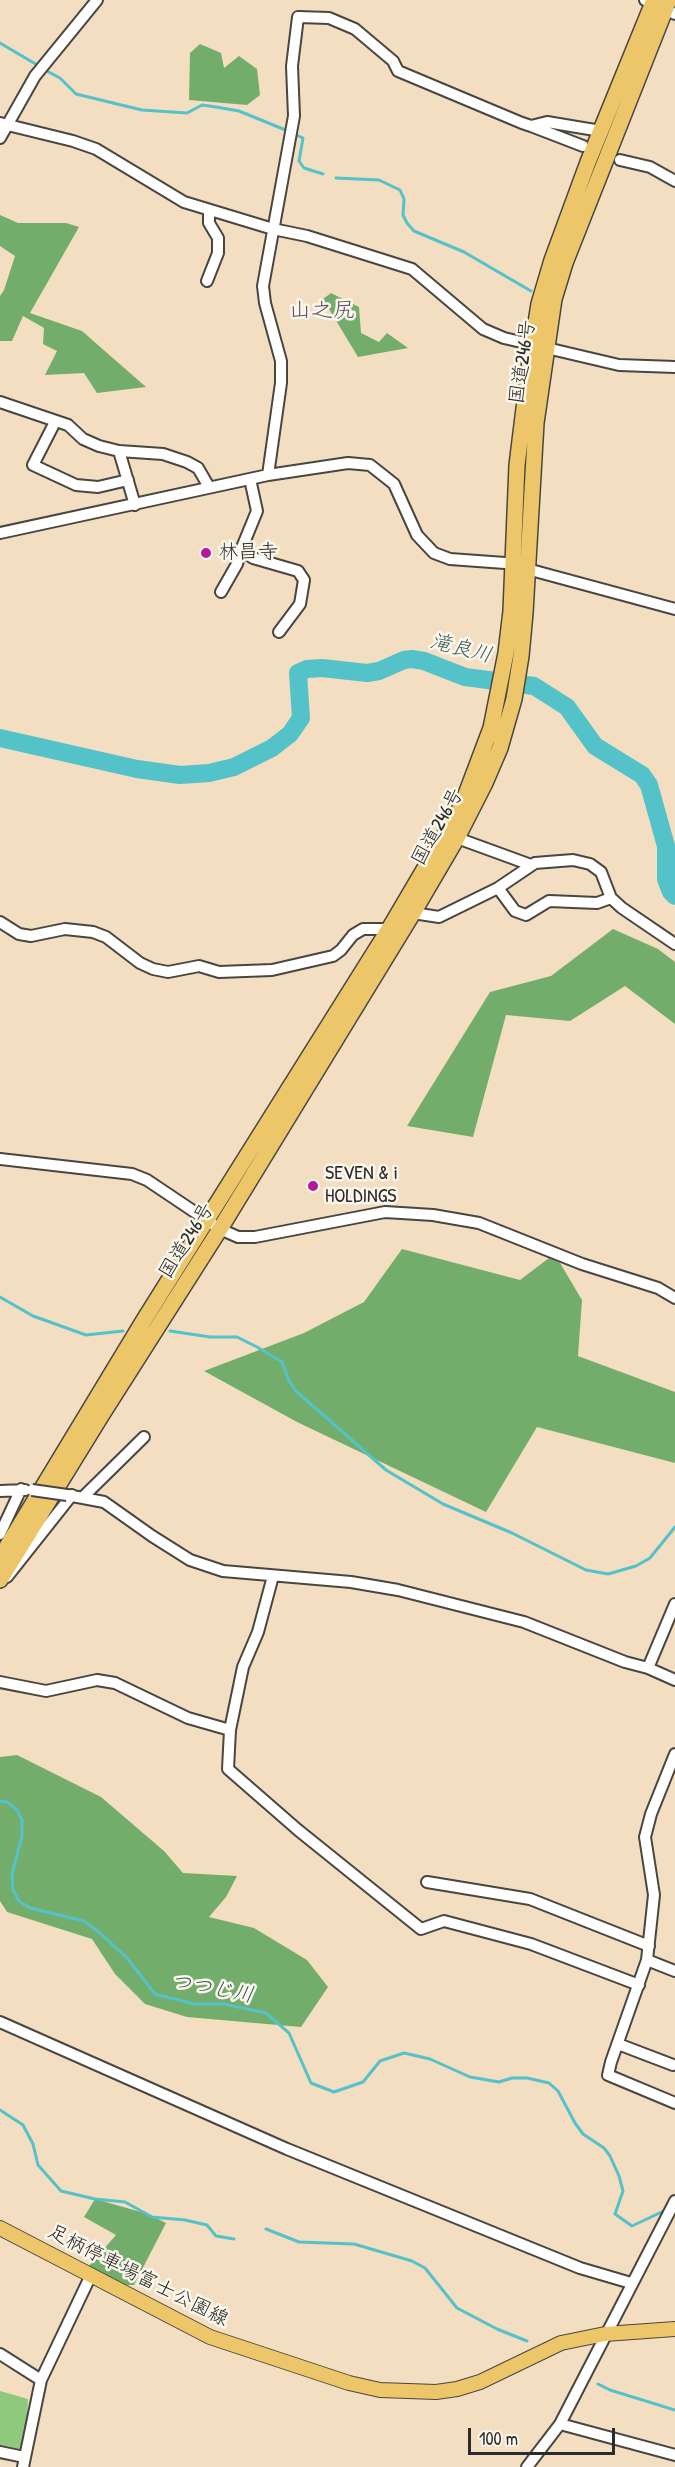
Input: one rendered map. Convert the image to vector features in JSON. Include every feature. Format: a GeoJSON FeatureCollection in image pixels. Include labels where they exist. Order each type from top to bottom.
{"type":"FeatureCollection","features":[{"type":"Feature","properties":{"kind":"highway","name":"国道246号"},"geometry":{"type":"LineString","coordinates":[[0,1583],[462,805],[484,747],[498,696],[513,654],[528,570],[536,423],[539,304],[552,260],[601,131],[660,4]]}},
{"type":"Feature","properties":{"kind":"highway","name":"国道246号"},"geometry":{"type":"LineString","coordinates":[[0,1558],[144,1320],[214,1225],[413,913],[458,838],[500,748],[514,699],[511,611],[517,465],[539,345],[565,263],[660,4]]}},
{"type":"Feature","properties":{"kind":"main road","name":"足柄停車場富士公園線"},"geometry":{"type":"LineString","coordinates":[[0,2228],[210,2337],[349,2383],[380,2390],[436,2392],[457,2389],[480,2382],[561,2343],[605,2334],[675,2330]]}},
{"type":"Feature","properties":{"kind":"street"},"geometry":{"type":"LineString","coordinates":[[0,138],[3,124],[35,76],[97,0]]}},
{"type":"Feature","properties":{"kind":"street"},"geometry":{"type":"LineString","coordinates":[[268,475],[281,383],[281,361],[265,303],[263,286],[294,116],[292,66],[298,17],[329,18],[355,29],[393,61],[398,71],[582,146]]}},
{"type":"Feature","properties":{"kind":"street"},"geometry":{"type":"LineString","coordinates":[[531,126],[548,122],[601,131]]}},
{"type":"Feature","properties":{"kind":"street"},"geometry":{"type":"LineString","coordinates":[[3,124],[96,149],[184,202],[412,268],[483,329],[504,338],[619,365],[675,367]]}},
{"type":"Feature","properties":{"kind":"street"},"geometry":{"type":"LineString","coordinates":[[620,160],[651,167],[675,181]]}},
{"type":"Feature","properties":{"kind":"street"},"geometry":{"type":"LineString","coordinates":[[207,281],[218,253],[218,238],[209,223],[209,210]]}},
{"type":"Feature","properties":{"kind":"street"},"geometry":{"type":"LineString","coordinates":[[0,402],[68,425],[83,439],[119,452],[163,454],[187,462],[198,468],[209,487]]}},
{"type":"Feature","properties":{"kind":"street"},"geometry":{"type":"LineString","coordinates":[[55,422],[33,465],[76,484],[98,487],[128,480]]}},
{"type":"Feature","properties":{"kind":"street"},"geometry":{"type":"LineString","coordinates":[[119,452],[135,505]]}},
{"type":"Feature","properties":{"kind":"street"},"geometry":{"type":"LineString","coordinates":[[0,533],[268,475],[348,463],[370,465],[394,484],[417,535],[434,553],[450,559],[513,566],[675,609]]}},
{"type":"Feature","properties":{"kind":"street"},"geometry":{"type":"LineString","coordinates":[[221,592],[237,564],[257,511],[250,479]]}},
{"type":"Feature","properties":{"kind":"street"},"geometry":{"type":"LineString","coordinates":[[241,550],[253,558],[298,571],[304,580],[300,604],[279,633]]}},
{"type":"Feature","properties":{"kind":"street"},"geometry":{"type":"LineString","coordinates":[[458,838],[531,865]]}},
{"type":"Feature","properties":{"kind":"street"},"geometry":{"type":"LineString","coordinates":[[413,913],[439,917],[498,888],[535,863],[564,860],[590,864],[601,872],[611,897],[622,908],[675,944]]}},
{"type":"Feature","properties":{"kind":"street"},"geometry":{"type":"LineString","coordinates":[[498,888],[515,911],[526,915],[549,901],[597,903],[611,897]]}},
{"type":"Feature","properties":{"kind":"street"},"geometry":{"type":"LineString","coordinates":[[0,922],[19,934],[31,936],[65,929],[93,932],[106,937],[140,963],[168,972],[199,966],[219,972],[272,970],[333,956],[353,935],[363,929],[389,929]]}},
{"type":"Feature","properties":{"kind":"street"},"geometry":{"type":"LineString","coordinates":[[0,1160],[132,1174],[147,1180],[214,1225],[238,1237],[255,1237],[385,1212],[433,1215],[479,1223],[582,1264],[658,1288],[675,1298]]}},
{"type":"Feature","properties":{"kind":"street"},"geometry":{"type":"LineString","coordinates":[[0,1583],[19,1565],[74,1496],[144,1437]]}},
{"type":"Feature","properties":{"kind":"street"},"geometry":{"type":"LineString","coordinates":[[0,1534],[26,1490]]}},
{"type":"Feature","properties":{"kind":"street"},"geometry":{"type":"LineString","coordinates":[[0,1491],[26,1490],[104,1502],[190,1560],[224,1571],[351,1582],[398,1590],[524,1622],[675,1680]]}},
{"type":"Feature","properties":{"kind":"street"},"geometry":{"type":"LineString","coordinates":[[273,1576],[258,1632],[243,1667],[230,1730],[228,1769],[298,1830],[421,1929],[444,1921],[531,1944],[639,1985]]}},
{"type":"Feature","properties":{"kind":"street"},"geometry":{"type":"LineString","coordinates":[[648,1668],[675,1604]]}},
{"type":"Feature","properties":{"kind":"street"},"geometry":{"type":"LineString","coordinates":[[0,1682],[46,1691],[97,1680],[115,1683],[188,1718],[230,1730]]}},
{"type":"Feature","properties":{"kind":"street"},"geometry":{"type":"LineString","coordinates":[[675,1754],[651,1814],[645,1838],[654,1895],[650,1946],[608,2075],[675,2103]]}},
{"type":"Feature","properties":{"kind":"street"},"geometry":{"type":"LineString","coordinates":[[427,1882],[530,1899],[650,1946]]}},
{"type":"Feature","properties":{"kind":"street"},"geometry":{"type":"LineString","coordinates":[[647,1960],[675,1971]]}},
{"type":"Feature","properties":{"kind":"street"},"geometry":{"type":"LineString","coordinates":[[0,2022],[287,2149],[580,2268],[631,2283]]}},
{"type":"Feature","properties":{"kind":"street"},"geometry":{"type":"LineString","coordinates":[[618,2044],[673,2065]]}},
{"type":"Feature","properties":{"kind":"street"},"geometry":{"type":"LineString","coordinates":[[527,2467],[560,2424],[675,2201]]}},
{"type":"Feature","properties":{"kind":"street"},"geometry":{"type":"LineString","coordinates":[[0,2452],[23,2462],[41,2380],[91,2275]]}},
{"type":"Feature","properties":{"kind":"street"},"geometry":{"type":"LineString","coordinates":[[0,2354],[41,2380]]}},
{"type":"Feature","properties":{"kind":"street"},"geometry":{"type":"LineString","coordinates":[[560,2424],[675,2455]]}},
{"type":"Feature","properties":{"kind":"green space"},"geometry":{"type":"Polygon","coordinates":[[[200,44],[221,53],[224,68],[239,56],[257,69],[260,95],[247,105],[189,100],[190,53],[200,44]]]}},
{"type":"Feature","properties":{"kind":"green space"},"geometry":{"type":"Polygon","coordinates":[[[0,215],[18,223],[66,223],[79,227],[30,313],[82,331],[146,387],[97,393],[84,373],[45,375],[57,351],[43,344],[44,328],[23,316],[12,341],[0,341],[0,296],[15,256],[0,246],[0,215]]]}},
{"type":"Feature","properties":{"kind":"green space"},"geometry":{"type":"Polygon","coordinates":[[[331,293],[359,307],[361,333],[379,342],[387,333],[408,348],[358,357],[323,299],[331,293]]]}},
{"type":"Feature","properties":{"kind":"green space"},"geometry":{"type":"Polygon","coordinates":[[[613,929],[658,949],[675,962],[675,1024],[625,986],[570,1021],[506,1015],[473,1137],[407,1126],[490,992],[551,976],[613,929]]]}},
{"type":"Feature","properties":{"kind":"green space"},"geometry":{"type":"Polygon","coordinates":[[[402,1249],[520,1280],[549,1258],[560,1263],[582,1300],[578,1356],[675,1392],[675,1463],[537,1427],[486,1512],[297,1422],[204,1371],[304,1333],[364,1302],[402,1249]]]}},
{"type":"Feature","properties":{"kind":"green space"},"geometry":{"type":"Polygon","coordinates":[[[17,1755],[101,1797],[164,1851],[183,1873],[237,1876],[226,1897],[209,1917],[254,1928],[307,1960],[328,1987],[301,2027],[187,2017],[145,2004],[115,1974],[92,1939],[7,1912],[0,1901],[0,1757],[17,1755]]]}},
{"type":"Feature","properties":{"kind":"green space"},"geometry":{"type":"Polygon","coordinates":[[[95,2199],[148,2214],[166,2223],[134,2285],[121,2285],[88,2267],[116,2235],[84,2217],[95,2199]]]}},
{"type":"Feature","properties":{"kind":"green space"},"geometry":{"type":"Polygon","coordinates":[[[0,2391],[28,2399],[27,2421],[20,2454],[0,2451],[0,2391]]]}},
{"type":"Feature","properties":{"kind":"waterway"},"geometry":{"type":"LineString","coordinates":[[0,43],[39,66]]}},
{"type":"Feature","properties":{"kind":"waterway"},"geometry":{"type":"LineString","coordinates":[[45,70],[60,78],[76,94],[142,110],[187,113],[202,105],[239,111],[288,131]]}},
{"type":"Feature","properties":{"kind":"waterway"},"geometry":{"type":"LineString","coordinates":[[294,134],[303,138],[299,161],[304,168],[323,174]]}},
{"type":"Feature","properties":{"kind":"waterway"},"geometry":{"type":"LineString","coordinates":[[336,178],[379,180],[400,190],[404,199],[403,215],[414,231],[464,252],[531,291]]}},
{"type":"Feature","properties":{"kind":"waterway","name":"滝良川"},"geometry":{"type":"LineString","coordinates":[[0,738],[137,769],[180,775],[209,773],[234,767],[272,748],[290,734],[301,718],[298,673],[307,669],[322,668],[367,673],[412,659],[424,661],[465,677],[534,686],[567,707],[595,746],[642,775],[649,785],[666,846],[666,879],[675,896]]}},
{"type":"Feature","properties":{"kind":"waterway"},"geometry":{"type":"LineString","coordinates":[[0,1297],[33,1316],[86,1335],[123,1331]]}},
{"type":"Feature","properties":{"kind":"waterway"},"geometry":{"type":"LineString","coordinates":[[170,1331],[210,1337],[237,1337],[257,1347],[282,1362],[289,1381],[296,1391],[386,1470],[443,1504],[512,1533],[586,1570],[608,1574],[636,1566],[650,1558],[675,1527]]}},
{"type":"Feature","properties":{"kind":"waterway","name":"つつじ川"},"geometry":{"type":"LineString","coordinates":[[0,1801],[7,1802],[17,1810],[22,1820],[22,1836],[12,1874],[13,1890],[19,1901],[30,1908],[84,1921],[127,1958],[155,1994],[194,2004],[224,2004],[266,2013],[289,2033],[311,2083],[334,2092],[363,2082],[380,2061],[404,2053],[430,2059],[470,2077],[499,2082],[512,2078],[527,2078],[549,2083],[558,2091],[583,2134],[604,2148],[610,2156],[623,2191],[615,2214],[632,2226],[668,2209]]}},
{"type":"Feature","properties":{"kind":"waterway"},"geometry":{"type":"LineString","coordinates":[[0,2110],[23,2125],[33,2144],[38,2165],[61,2191],[95,2199],[125,2202],[152,2217],[207,2225],[216,2236],[234,2239]]}},
{"type":"Feature","properties":{"kind":"waterway"},"geometry":{"type":"LineString","coordinates":[[266,2229],[299,2242],[354,2244],[412,2261],[425,2268],[457,2308],[497,2329],[527,2341]]}},
{"type":"Feature","properties":{"kind":"waterway"},"geometry":{"type":"LineString","coordinates":[[598,2384],[610,2390],[675,2410]]}},
{"type":"Feature","properties":{"kind":"place","name":"林昌寺"},"geometry":{"type":"Point","coordinates":[206,553]}},
{"type":"Feature","properties":{"kind":"place","name":"SEVEN & i HOLDINGS"},"geometry":{"type":"Point","coordinates":[313,1186]}},
{"type":"Feature","properties":{"kind":"district","name":"山之尻"},"geometry":{"type":"Point","coordinates":[322,311]}}]}
